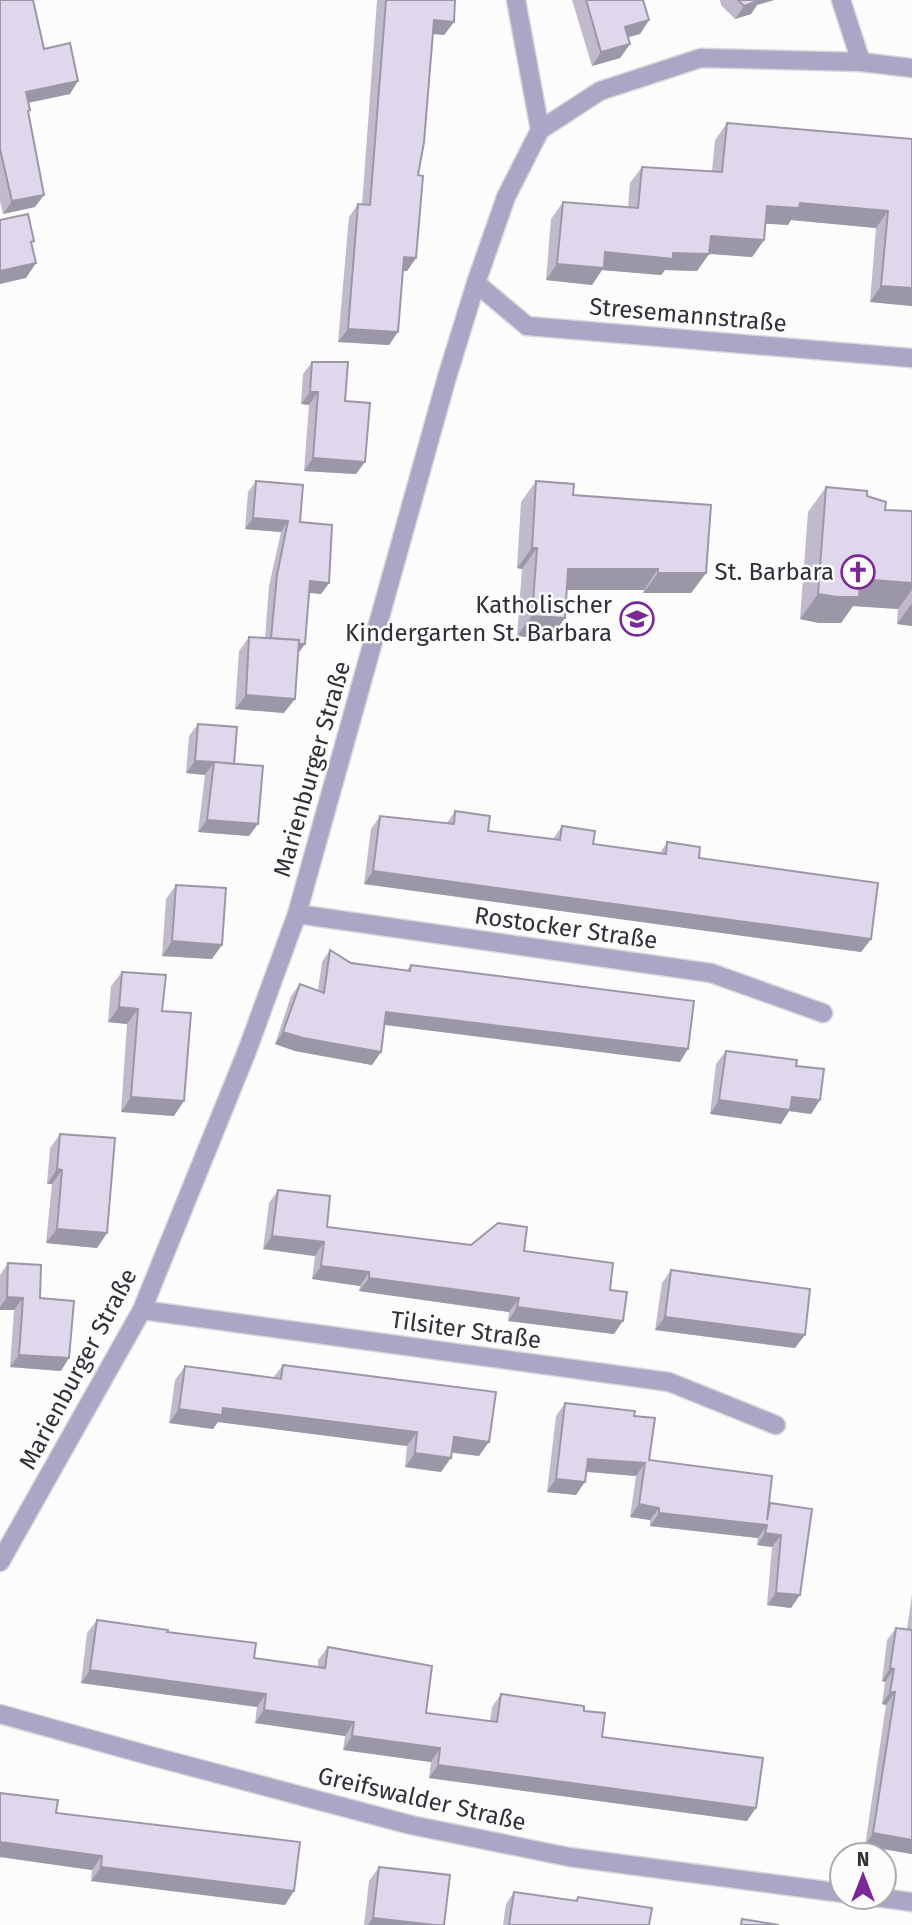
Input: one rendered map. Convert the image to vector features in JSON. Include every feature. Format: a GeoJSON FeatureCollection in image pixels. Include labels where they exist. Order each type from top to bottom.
{"type":"FeatureCollection","features":[{"type":"Feature","properties":{"kind":"street"},"geometry":{"type":"LineString","coordinates":[[516,0],[540,130],[600,91],[701,58],[861,62],[912,68]]}},
{"type":"Feature","properties":{"kind":"street"},"geometry":{"type":"LineString","coordinates":[[841,0],[861,62]]}},
{"type":"Feature","properties":{"kind":"street","name":"Marienburger Straße"},"geometry":{"type":"LineString","coordinates":[[0,1562],[142,1310],[247,1051],[297,914],[447,377],[476,283],[506,197],[540,130]]}},
{"type":"Feature","properties":{"kind":"street","name":"Stresemannstraße"},"geometry":{"type":"LineString","coordinates":[[476,283],[527,326],[912,358]]}},
{"type":"Feature","properties":{"kind":"street","name":"Rostocker Straße"},"geometry":{"type":"LineString","coordinates":[[297,914],[711,973],[822,1013]]}},
{"type":"Feature","properties":{"kind":"street","name":"Tilsiter Straße"},"geometry":{"type":"LineString","coordinates":[[142,1310],[669,1382],[776,1425]]}},
{"type":"Feature","properties":{"kind":"street","name":"Greifswalder Straße"},"geometry":{"type":"LineString","coordinates":[[0,1714],[411,1825],[569,1857],[828,1891]]}},
{"type":"Feature","properties":{"kind":"building"},"geometry":{"type":"Polygon","coordinates":[[[0,0],[33,0],[44,49],[70,43],[78,81],[26,92],[44,195],[12,201],[0,149],[0,0]]]}},
{"type":"Feature","properties":{"kind":"building"},"geometry":{"type":"Polygon","coordinates":[[[386,0],[455,0],[454,22],[434,20],[424,142],[418,175],[423,176],[416,258],[404,257],[398,332],[348,329],[358,204],[370,205],[386,0]]]}},
{"type":"Feature","properties":{"kind":"building"},"geometry":{"type":"Polygon","coordinates":[[[586,0],[643,0],[649,20],[625,27],[630,44],[601,52],[586,0]]]}},
{"type":"Feature","properties":{"kind":"building"},"geometry":{"type":"Polygon","coordinates":[[[738,0],[760,0],[744,6],[738,0]]]}},
{"type":"Feature","properties":{"kind":"building"},"geometry":{"type":"Polygon","coordinates":[[[727,123],[912,139],[912,288],[881,286],[888,211],[800,203],[799,208],[767,206],[764,240],[711,236],[709,254],[673,253],[673,259],[605,252],[604,268],[557,264],[563,202],[638,208],[642,167],[722,172],[727,123]]]}},
{"type":"Feature","properties":{"kind":"building"},"geometry":{"type":"Polygon","coordinates":[[[28,214],[36,263],[0,271],[0,220],[28,214]]]}},
{"type":"Feature","properties":{"kind":"building"},"geometry":{"type":"Polygon","coordinates":[[[312,362],[348,362],[345,401],[370,403],[365,462],[313,458],[318,392],[310,392],[312,362]]]}},
{"type":"Feature","properties":{"kind":"building"},"geometry":{"type":"Polygon","coordinates":[[[256,481],[303,485],[300,522],[332,525],[329,583],[310,581],[305,644],[299,644],[299,640],[271,638],[277,575],[288,521],[253,518],[256,481]]]}},
{"type":"Feature","properties":{"kind":"building"},"geometry":{"type":"Polygon","coordinates":[[[536,481],[574,484],[573,495],[711,505],[706,573],[658,573],[658,569],[568,569],[565,618],[532,616],[537,548],[532,548],[536,481]]]}},
{"type":"Feature","properties":{"kind":"building"},"geometry":{"type":"Polygon","coordinates":[[[826,487],[867,491],[867,496],[886,502],[885,510],[912,511],[912,583],[860,579],[859,597],[818,594],[826,487]]]}},
{"type":"Feature","properties":{"kind":"building"},"geometry":{"type":"Polygon","coordinates":[[[249,637],[299,640],[295,699],[246,695],[249,637]]]}},
{"type":"Feature","properties":{"kind":"building"},"geometry":{"type":"Polygon","coordinates":[[[198,724],[237,727],[234,764],[263,766],[258,824],[207,820],[214,762],[195,761],[198,724]]]}},
{"type":"Feature","properties":{"kind":"building"},"geometry":{"type":"Polygon","coordinates":[[[455,811],[490,816],[488,831],[560,840],[562,826],[595,831],[593,844],[666,854],[667,842],[700,847],[699,858],[878,883],[871,939],[373,871],[380,816],[454,824],[455,811]]]}},
{"type":"Feature","properties":{"kind":"building"},"geometry":{"type":"Polygon","coordinates":[[[176,885],[226,888],[222,945],[172,941],[176,885]]]}},
{"type":"Feature","properties":{"kind":"building"},"geometry":{"type":"Polygon","coordinates":[[[330,950],[351,963],[410,971],[411,965],[694,1001],[688,1049],[386,1012],[381,1052],[283,1032],[300,984],[324,993],[330,950]]]}},
{"type":"Feature","properties":{"kind":"building"},"geometry":{"type":"Polygon","coordinates":[[[122,972],[166,975],[162,1011],[191,1013],[184,1101],[131,1097],[138,1009],[119,1007],[122,972]]]}},
{"type":"Feature","properties":{"kind":"building"},"geometry":{"type":"Polygon","coordinates":[[[726,1051],[797,1060],[796,1066],[824,1069],[820,1100],[792,1097],[790,1110],[719,1100],[726,1051]]]}},
{"type":"Feature","properties":{"kind":"building"},"geometry":{"type":"Polygon","coordinates":[[[60,1134],[115,1138],[107,1233],[57,1229],[62,1170],[57,1169],[60,1134]]]}},
{"type":"Feature","properties":{"kind":"building"},"geometry":{"type":"Polygon","coordinates":[[[278,1190],[330,1196],[327,1227],[471,1245],[498,1223],[527,1227],[524,1251],[613,1263],[610,1290],[627,1292],[623,1321],[517,1307],[519,1298],[369,1278],[369,1272],[321,1266],[324,1242],[272,1236],[278,1190]]]}},
{"type":"Feature","properties":{"kind":"building"},"geometry":{"type":"Polygon","coordinates":[[[8,1263],[41,1265],[40,1298],[74,1301],[69,1358],[19,1355],[23,1298],[7,1297],[8,1263]]]}},
{"type":"Feature","properties":{"kind":"building"},"geometry":{"type":"Polygon","coordinates":[[[671,1270],[810,1289],[805,1335],[665,1317],[671,1270]]]}},
{"type":"Feature","properties":{"kind":"building"},"geometry":{"type":"Polygon","coordinates":[[[283,1365],[496,1392],[489,1442],[454,1437],[451,1458],[415,1453],[417,1432],[223,1408],[222,1415],[179,1409],[185,1366],[281,1379],[283,1365]]]}},
{"type":"Feature","properties":{"kind":"building"},"geometry":{"type":"Polygon","coordinates":[[[565,1403],[635,1411],[634,1416],[655,1418],[649,1460],[772,1476],[767,1520],[770,1503],[812,1509],[800,1595],[776,1593],[781,1535],[765,1533],[767,1525],[659,1513],[659,1508],[639,1504],[645,1463],[588,1459],[585,1482],[556,1479],[565,1403]]]}},
{"type":"Feature","properties":{"kind":"building"},"geometry":{"type":"Polygon","coordinates":[[[97,1620],[256,1643],[254,1658],[325,1668],[328,1647],[432,1666],[426,1713],[497,1722],[501,1694],[584,1706],[584,1711],[605,1713],[602,1737],[763,1758],[756,1808],[438,1765],[440,1748],[352,1736],[354,1722],[264,1710],[266,1694],[90,1670],[97,1620]]]}},
{"type":"Feature","properties":{"kind":"building"},"geometry":{"type":"Polygon","coordinates":[[[896,1628],[912,1630],[912,1840],[873,1833],[895,1692],[890,1692],[894,1669],[890,1668],[896,1628]]]}},
{"type":"Feature","properties":{"kind":"building"},"geometry":{"type":"Polygon","coordinates":[[[0,1793],[58,1800],[56,1813],[300,1842],[294,1891],[101,1867],[102,1856],[0,1842],[0,1793]]]}},
{"type":"Feature","properties":{"kind":"building"},"geometry":{"type":"Polygon","coordinates":[[[379,1867],[450,1875],[444,1925],[373,1918],[379,1867]]]}},
{"type":"Feature","properties":{"kind":"building"},"geometry":{"type":"Polygon","coordinates":[[[514,1892],[577,1901],[578,1897],[652,1908],[649,1925],[509,1925],[514,1892]]]}},
{"type":"Feature","properties":{"kind":"building"},"geometry":{"type":"Polygon","coordinates":[[[742,1919],[779,1925],[741,1925],[742,1919]]]}},
{"type":"Feature","properties":{"kind":"place","name":"St. Barbara"},"geometry":{"type":"Point","coordinates":[858,572]}},
{"type":"Feature","properties":{"kind":"place","name":"Katholischer Kindergarten St. Barbara"},"geometry":{"type":"Point","coordinates":[637,619]}}]}
